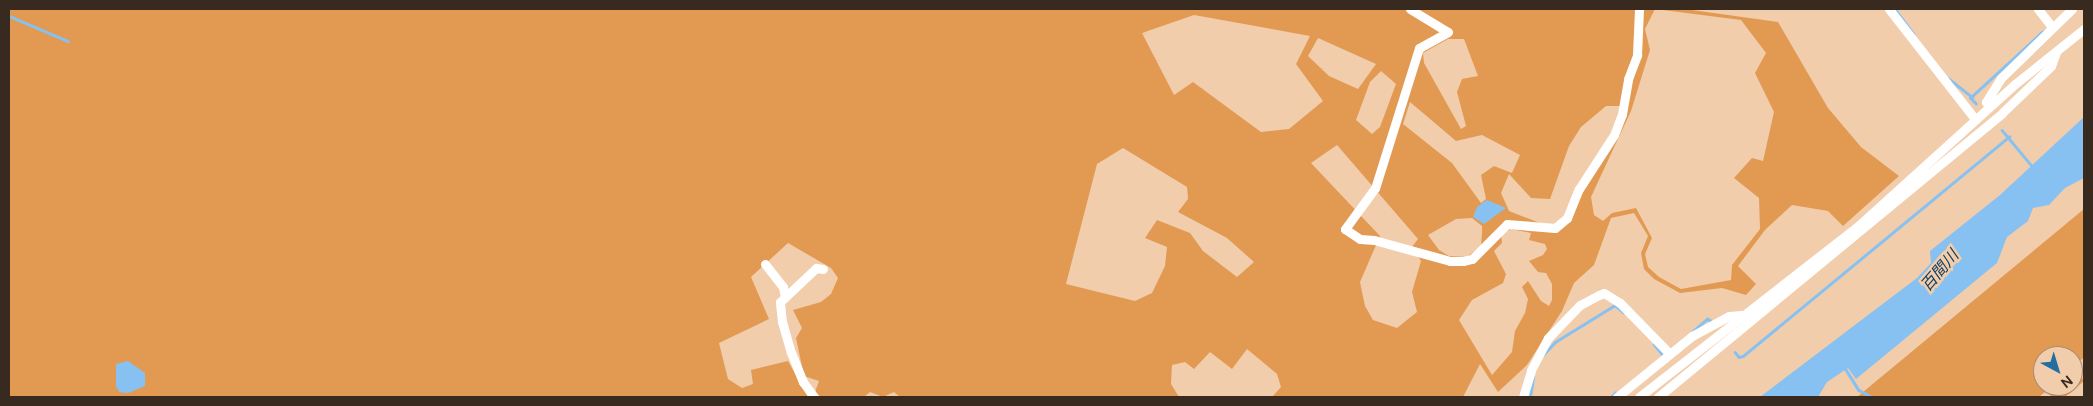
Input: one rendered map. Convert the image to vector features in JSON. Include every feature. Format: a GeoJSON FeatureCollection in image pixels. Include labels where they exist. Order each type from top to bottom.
{"type":"FeatureCollection","features":[{"type":"Feature","properties":{"kind":"street"},"geometry":{"type":"LineString","coordinates":[[1410,9],[1448,32],[1418,48],[1375,188],[1345,229],[1360,239],[1374,240],[1450,261],[1472,259],[1507,224],[1555,228],[1567,218],[1579,188],[1614,135],[1622,114],[1638,45],[1639,9]]}},
{"type":"Feature","properties":{"kind":"street"},"geometry":{"type":"LineString","coordinates":[[1890,9],[1975,119]]}},
{"type":"Feature","properties":{"kind":"street"},"geometry":{"type":"LineString","coordinates":[[2038,9],[2051,25]]}},
{"type":"Feature","properties":{"kind":"street"},"geometry":{"type":"LineString","coordinates":[[1989,107],[1986,102],[2001,78],[2051,25],[2072,9]]}},
{"type":"Feature","properties":{"kind":"street"},"geometry":{"type":"LineString","coordinates":[[1639,397],[1741,315],[1804,270],[1859,225],[1975,119],[2084,29]]}},
{"type":"Feature","properties":{"kind":"street"},"geometry":{"type":"LineString","coordinates":[[1658,397],[2002,113],[2051,66],[2056,51]]}},
{"type":"Feature","properties":{"kind":"street"},"geometry":{"type":"LineString","coordinates":[[765,264],[783,287],[785,297]]}},
{"type":"Feature","properties":{"kind":"street"},"geometry":{"type":"LineString","coordinates":[[814,397],[803,382],[782,322],[780,302],[816,268],[823,269]]}},
{"type":"Feature","properties":{"kind":"street"},"geometry":{"type":"LineString","coordinates":[[1523,397],[1531,370],[1548,338],[1580,305],[1599,294],[1604,294],[1620,303],[1669,352]]}},
{"type":"Feature","properties":{"kind":"street"},"geometry":{"type":"LineString","coordinates":[[1617,397],[1669,352],[1692,336],[1729,316],[1741,315]]}},
{"type":"Feature","properties":{"kind":"shaded area"},"geometry":{"type":"Polygon","coordinates":[[[9,9],[1655,9],[1685,9],[1778,22],[1828,108],[1861,147],[1899,176],[1843,226],[1828,211],[1792,205],[1765,230],[1738,266],[1756,284],[1746,295],[1722,288],[1680,293],[1654,279],[1644,269],[1641,253],[1648,236],[1634,213],[1611,218],[1594,265],[1574,283],[1562,311],[1527,365],[1498,392],[1480,364],[1463,397],[1272,397],[1281,387],[1277,374],[1247,349],[1232,369],[1210,352],[1194,369],[1185,362],[1172,365],[1171,384],[1179,397],[900,397],[894,392],[883,397],[870,392],[864,397],[821,397],[815,392],[819,381],[804,376],[796,338],[802,328],[793,310],[821,302],[831,294],[838,278],[831,268],[788,243],[751,277],[769,319],[719,343],[728,379],[742,388],[753,384],[751,370],[788,361],[808,397],[9,397],[9,9]],[[1655,9],[1645,29],[1650,50],[1631,111],[1591,197],[1594,215],[1603,221],[1612,213],[1636,208],[1652,238],[1645,254],[1648,267],[1659,277],[1681,289],[1731,280],[1732,265],[1760,229],[1759,198],[1734,178],[1752,158],[1763,161],[1774,112],[1755,73],[1766,53],[1741,20],[1655,9]],[[1194,15],[1142,33],[1174,95],[1193,82],[1261,132],[1289,129],[1323,101],[1296,64],[1310,36],[1194,15]],[[1318,38],[1308,56],[1329,76],[1358,89],[1376,64],[1318,38]],[[1448,39],[1423,53],[1424,63],[1461,129],[1466,126],[1457,92],[1462,79],[1478,76],[1464,39],[1448,39]],[[1381,71],[1370,82],[1356,120],[1372,134],[1380,127],[1396,84],[1381,71]],[[1410,102],[1403,124],[1452,163],[1481,203],[1486,199],[1481,175],[1494,166],[1512,173],[1520,155],[1482,135],[1456,141],[1410,102]],[[1606,106],[1581,127],[1569,146],[1550,199],[1531,198],[1509,174],[1501,193],[1509,211],[1550,227],[1563,221],[1616,123],[1620,106],[1606,106]],[[1337,145],[1311,163],[1380,236],[1360,282],[1365,306],[1373,320],[1397,328],[1417,312],[1412,292],[1421,261],[1412,247],[1418,239],[1337,145]],[[1123,148],[1097,164],[1066,284],[1135,301],[1152,293],[1165,266],[1167,247],[1145,238],[1157,220],[1190,233],[1203,251],[1237,277],[1254,262],[1227,238],[1178,212],[1188,199],[1187,187],[1123,148]],[[1472,218],[1456,219],[1428,235],[1439,250],[1449,256],[1467,257],[1481,246],[1482,226],[1472,218]],[[1511,229],[1501,233],[1502,243],[1494,251],[1506,274],[1503,283],[1472,300],[1459,320],[1492,375],[1512,352],[1515,331],[1525,313],[1528,299],[1522,287],[1528,281],[1541,301],[1549,306],[1552,300],[1552,284],[1546,273],[1538,272],[1529,261],[1543,255],[1547,249],[1545,244],[1529,240],[1531,233],[1511,229]]]}},
{"type":"Feature","properties":{"kind":"shaded area"},"geometry":{"type":"Polygon","coordinates":[[[2084,209],[2084,357],[2083,346],[2033,346],[2033,396],[2040,396],[2039,397],[1857,397],[2084,209]]]}},
{"type":"Feature","properties":{"kind":"shaded area"},"geometry":{"type":"Polygon","coordinates":[[[2050,396],[2066,396],[2065,397],[2049,397],[2050,396]]]}},
{"type":"Feature","properties":{"kind":"water","name":"百間川"},"geometry":{"type":"Polygon","coordinates":[[[2084,117],[2084,178],[2065,188],[2049,205],[2033,208],[2028,221],[2007,237],[1997,263],[1856,379],[1848,368],[1827,382],[1818,397],[1760,397],[1917,278],[1931,263],[1930,251],[2000,195],[2084,117]]]}},
{"type":"Feature","properties":{"kind":"water"},"geometry":{"type":"Polygon","coordinates":[[[1487,200],[1506,208],[1484,224],[1473,217],[1477,207],[1487,200]]]}},
{"type":"Feature","properties":{"kind":"water"},"geometry":{"type":"Polygon","coordinates":[[[128,361],[145,373],[145,386],[128,393],[119,392],[116,386],[116,364],[128,361]]]}},
{"type":"Feature","properties":{"kind":"waterway"},"geometry":{"type":"LineString","coordinates":[[1895,9],[1914,34]]}},
{"type":"Feature","properties":{"kind":"waterway"},"geometry":{"type":"LineString","coordinates":[[9,16],[68,41]]}},
{"type":"Feature","properties":{"kind":"waterway"},"geometry":{"type":"LineString","coordinates":[[1976,104],[1970,98],[2042,32]]}},
{"type":"Feature","properties":{"kind":"waterway"},"geometry":{"type":"LineString","coordinates":[[1948,78],[1972,97]]}},
{"type":"Feature","properties":{"kind":"waterway"},"geometry":{"type":"LineString","coordinates":[[2002,130],[2032,166]]}},
{"type":"Feature","properties":{"kind":"waterway"},"geometry":{"type":"LineString","coordinates":[[1735,352],[1739,357],[1743,356],[2009,137]]}},
{"type":"Feature","properties":{"kind":"waterway"},"geometry":{"type":"LineString","coordinates":[[1542,356],[1555,342],[1615,305],[1623,312]]}},
{"type":"Feature","properties":{"kind":"waterway"},"geometry":{"type":"LineString","coordinates":[[1692,332],[1707,319],[1710,320]]}},
{"type":"Feature","properties":{"kind":"waterway"},"geometry":{"type":"LineString","coordinates":[[1654,344],[1663,355]]}},
{"type":"Feature","properties":{"kind":"waterway"},"geometry":{"type":"LineString","coordinates":[[1845,368],[1859,390],[1872,397]]}},
{"type":"Feature","properties":{"kind":"waterway"},"geometry":{"type":"LineString","coordinates":[[1530,397],[1533,377]]}},
{"type":"Feature","properties":{"kind":"waterway"},"geometry":{"type":"LineString","coordinates":[[1611,397],[1615,393]]}}]}
